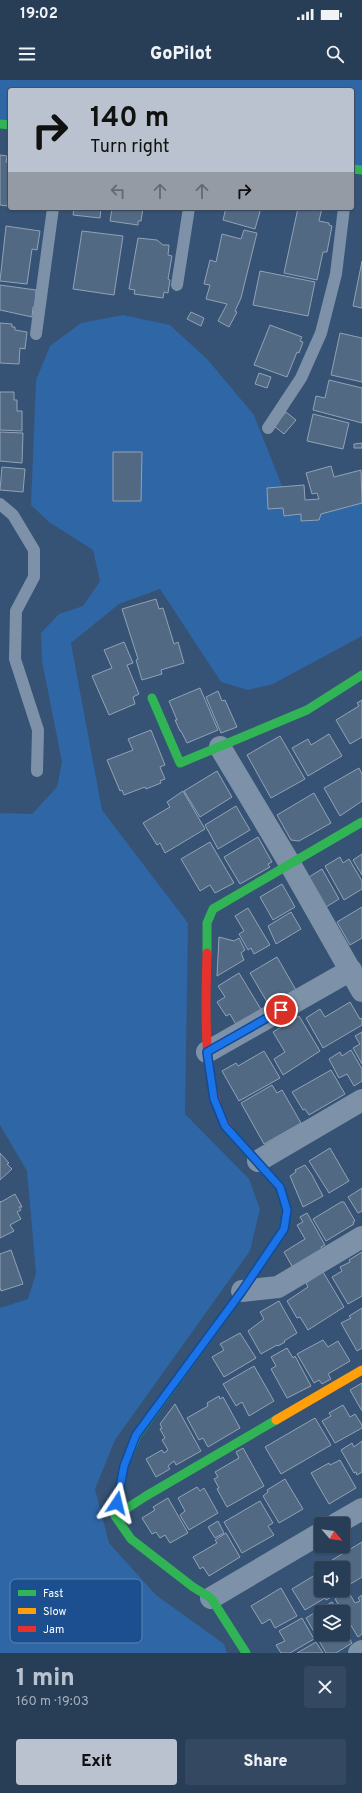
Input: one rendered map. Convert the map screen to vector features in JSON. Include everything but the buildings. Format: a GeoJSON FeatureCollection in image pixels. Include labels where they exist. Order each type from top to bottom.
{"type":"FeatureCollection","features":[{"type":"Feature","properties":{"kind":"street"},"geometry":{"type":"LineString","coordinates":[[152,698],[180,763],[307,710],[362,675]]}},
{"type":"Feature","properties":{"kind":"street"},"geometry":{"type":"LineString","coordinates":[[220,747],[290,864],[362,991]]}},
{"type":"Feature","properties":{"kind":"street"},"geometry":{"type":"LineString","coordinates":[[246,1653],[211,1598],[193,1587],[131,1539],[115,1516],[124,1466],[136,1435],[242,1291],[284,1229],[287,1210],[280,1187],[225,1126],[214,1099],[207,1052],[206,1030],[207,923],[213,909],[362,822]]}},
{"type":"Feature","properties":{"kind":"street"},"geometry":{"type":"LineString","coordinates":[[207,1052],[350,970]]}},
{"type":"Feature","properties":{"kind":"street"},"geometry":{"type":"LineString","coordinates":[[258,1161],[362,1100]]}},
{"type":"Feature","properties":{"kind":"street"},"geometry":{"type":"LineString","coordinates":[[242,1291],[278,1287],[362,1237]]}},
{"type":"Feature","properties":{"kind":"street"},"geometry":{"type":"LineString","coordinates":[[115,1516],[153,1492],[362,1370]]}},
{"type":"Feature","properties":{"kind":"street"},"geometry":{"type":"LineString","coordinates":[[348,1517],[362,1509]]}},
{"type":"Feature","properties":{"kind":"street"},"geometry":{"type":"LineString","coordinates":[[211,1598],[314,1537]]}},
{"type":"Feature","properties":{"kind":"lane"},"geometry":{"type":"LineString","coordinates":[[36,334],[53,210]]}},
{"type":"Feature","properties":{"kind":"lane"},"geometry":{"type":"LineString","coordinates":[[177,285],[189,210]]}},
{"type":"Feature","properties":{"kind":"lane"},"geometry":{"type":"LineString","coordinates":[[268,428],[301,378],[321,334],[336,274],[344,210]]}},
{"type":"Feature","properties":{"kind":"lane"},"geometry":{"type":"LineString","coordinates":[[0,504],[13,515],[34,550],[34,577],[16,611],[15,658],[38,730],[37,771]]}},
{"type":"Feature","properties":{"kind":"shaded area"},"geometry":{"type":"Polygon","coordinates":[[[0,80],[362,80],[362,168],[354,169],[354,88],[8,88],[8,125],[0,124],[0,80]]]}},
{"type":"Feature","properties":{"kind":"shaded area"},"geometry":{"type":"Polygon","coordinates":[[[123,315],[170,325],[208,360],[254,415],[289,504],[349,504],[362,471],[362,636],[273,684],[248,690],[221,682],[160,589],[119,604],[71,643],[102,810],[188,923],[185,1114],[249,1179],[260,1209],[250,1251],[115,1440],[95,1489],[109,1543],[142,1579],[10,1579],[10,1643],[142,1643],[142,1580],[156,1595],[224,1644],[227,1653],[0,1653],[0,1308],[28,1299],[36,1273],[27,1171],[0,1125],[0,813],[32,814],[57,787],[62,762],[42,661],[41,633],[59,614],[83,606],[100,581],[93,550],[49,522],[31,505],[36,380],[50,346],[81,323],[123,315]]]}},
{"type":"Feature","properties":{"kind":"traffic: fast"},"geometry":{"type":"LineString","coordinates":[[0,124],[8,125]]}},
{"type":"Feature","properties":{"kind":"traffic: fast"},"geometry":{"type":"LineString","coordinates":[[354,169],[362,170]]}},
{"type":"Feature","properties":{"kind":"traffic: fast"},"geometry":{"type":"LineString","coordinates":[[152,698],[180,763],[307,710],[362,675]]}},
{"type":"Feature","properties":{"kind":"traffic: fast"},"geometry":{"type":"LineString","coordinates":[[207,953],[207,923],[213,909],[362,822]]}},
{"type":"Feature","properties":{"kind":"traffic: fast"},"geometry":{"type":"LineString","coordinates":[[115,1516],[124,1466],[137,1435],[242,1291],[284,1229],[287,1210],[280,1187],[233,1135]]}},
{"type":"Feature","properties":{"kind":"traffic: fast"},"geometry":{"type":"LineString","coordinates":[[246,1653],[211,1598],[193,1587],[131,1539],[115,1516],[146,1496],[276,1420]]}},
{"type":"Feature","properties":{"kind":"traffic: slow"},"geometry":{"type":"LineString","coordinates":[[276,1420],[362,1370]]}},
{"type":"Feature","properties":{"kind":"traffic: jam"},"geometry":{"type":"LineString","coordinates":[[207,953],[206,1022],[210,1074],[215,1098],[222,1119],[233,1135]]}},
{"type":"Feature","properties":{"kind":"route"},"geometry":{"type":"LineString","coordinates":[[117,1503],[124,1466],[136,1435],[242,1291],[284,1229],[287,1210],[280,1187],[225,1126],[214,1099],[207,1052],[281,1010]]}}]}
